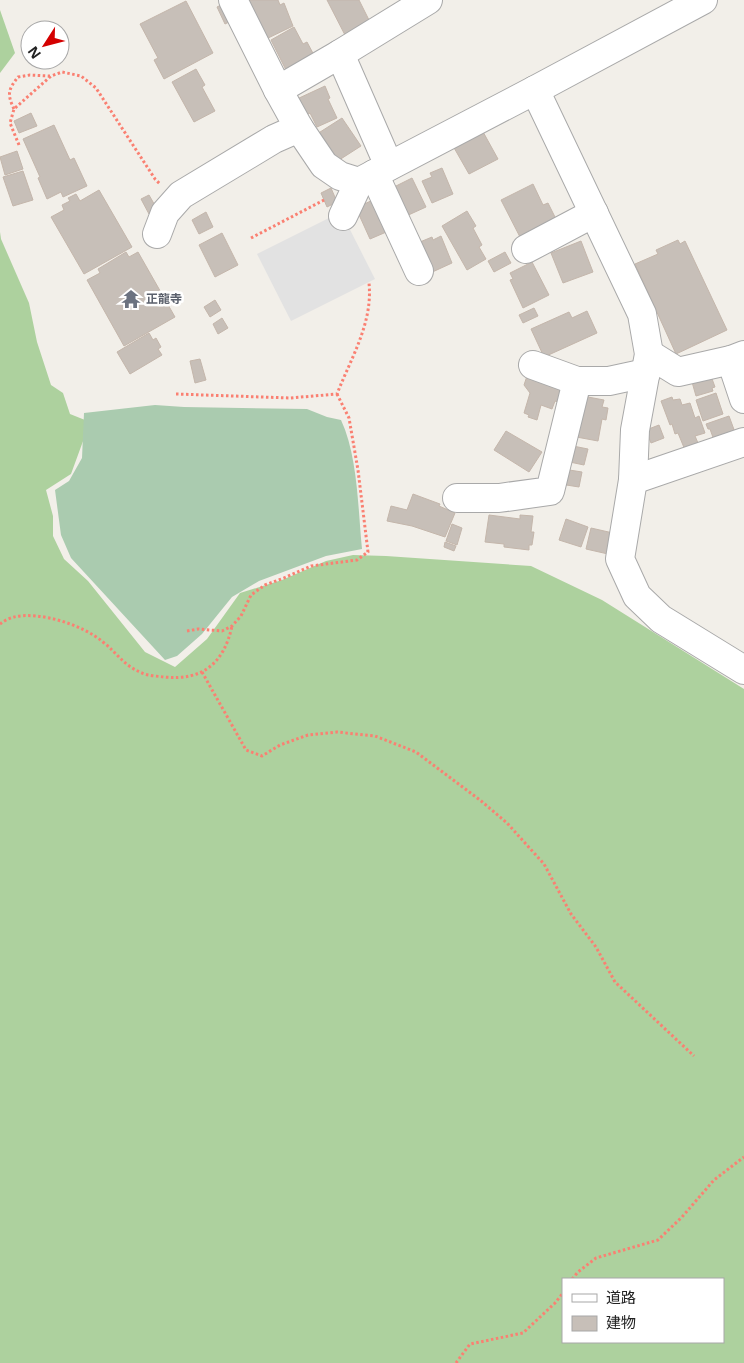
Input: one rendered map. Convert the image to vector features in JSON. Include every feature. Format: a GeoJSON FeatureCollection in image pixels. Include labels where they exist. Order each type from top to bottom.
{"type":"FeatureCollection","features":[{"type":"Feature","properties":{"kind":"street"},"geometry":{"type":"LineString","coordinates":[[233,0],[278,90],[299,128],[324,165],[340,176],[374,174]]}},
{"type":"Feature","properties":{"kind":"street"},"geometry":{"type":"LineString","coordinates":[[278,90],[428,0]]}},
{"type":"Feature","properties":{"kind":"street"},"geometry":{"type":"LineString","coordinates":[[334,208],[374,174],[702,0]]}},
{"type":"Feature","properties":{"kind":"street"},"geometry":{"type":"LineString","coordinates":[[340,54],[374,174],[419,271]]}},
{"type":"Feature","properties":{"kind":"street"},"geometry":{"type":"LineString","coordinates":[[535,90],[642,314],[647,363],[635,430],[633,480],[620,559],[637,596],[661,619],[744,670]]}},
{"type":"Feature","properties":{"kind":"street"},"geometry":{"type":"LineString","coordinates":[[157,234],[164,213],[180,195],[274,139],[299,128]]}},
{"type":"Feature","properties":{"kind":"street"},"geometry":{"type":"LineString","coordinates":[[526,249],[594,213]]}},
{"type":"Feature","properties":{"kind":"street"},"geometry":{"type":"LineString","coordinates":[[533,365],[577,381],[609,381],[647,363],[678,372],[738,358],[744,399]]}},
{"type":"Feature","properties":{"kind":"street"},"geometry":{"type":"LineString","coordinates":[[457,498],[499,498],[550,491],[577,381]]}},
{"type":"Feature","properties":{"kind":"street"},"geometry":{"type":"LineString","coordinates":[[633,480],[744,442]]}},
{"type":"Feature","properties":{"kind":"path"},"geometry":{"type":"LineString","coordinates":[[19,145],[10,123],[14,109],[51,76],[62,72],[81,76],[96,88],[155,179],[170,191],[180,195]]}},
{"type":"Feature","properties":{"kind":"path"},"geometry":{"type":"LineString","coordinates":[[14,109],[9,98],[10,87],[18,77],[30,75],[51,76]]}},
{"type":"Feature","properties":{"kind":"path"},"geometry":{"type":"LineString","coordinates":[[251,238],[334,208]]}},
{"type":"Feature","properties":{"kind":"path"},"geometry":{"type":"LineString","coordinates":[[187,631],[198,629],[222,631],[232,626],[241,616],[251,595],[265,585],[311,566],[357,560],[368,552],[358,470],[348,418],[337,394],[365,328],[370,296],[369,283]]}},
{"type":"Feature","properties":{"kind":"path"},"geometry":{"type":"LineString","coordinates":[[176,394],[290,398],[337,394]]}},
{"type":"Feature","properties":{"kind":"path"},"geometry":{"type":"LineString","coordinates":[[0,624],[13,617],[34,616],[60,620],[103,642],[123,662],[143,674],[169,677],[189,676],[202,672],[218,660],[229,642],[232,626]]}},
{"type":"Feature","properties":{"kind":"path"},"geometry":{"type":"LineString","coordinates":[[202,672],[246,750],[262,756],[280,745],[308,735],[337,732],[375,736],[416,752],[480,800],[507,823],[544,864],[571,914],[596,947],[616,982],[694,1056]]}},
{"type":"Feature","properties":{"kind":"path"},"geometry":{"type":"LineString","coordinates":[[573,1278],[596,1258],[658,1240],[682,1217],[714,1180],[744,1158]]}},
{"type":"Feature","properties":{"kind":"path"},"geometry":{"type":"LineString","coordinates":[[456,1363],[470,1344],[523,1333],[556,1302],[562,1293]]}},
{"type":"Feature","properties":{"kind":"green space"},"geometry":{"type":"Polygon","coordinates":[[[0,10],[15,53],[0,73],[0,10]]]}},
{"type":"Feature","properties":{"kind":"green space"},"geometry":{"type":"Polygon","coordinates":[[[0,232],[1,239],[29,303],[37,342],[51,385],[63,393],[70,414],[90,422],[71,474],[46,490],[53,516],[53,536],[64,559],[88,581],[145,652],[175,667],[207,639],[240,593],[282,580],[326,561],[353,555],[386,556],[531,566],[602,600],[744,689],[744,1363],[0,1363],[0,232]]]}},
{"type":"Feature","properties":{"kind":"green space"},"geometry":{"type":"Polygon","coordinates":[[[155,405],[307,409],[341,420],[347,434],[354,466],[362,549],[326,556],[259,581],[232,597],[202,634],[177,656],[165,660],[71,558],[61,535],[55,490],[69,481],[82,458],[84,413],[155,405]]]}},
{"type":"Feature","properties":{"kind":"shaded area"},"geometry":{"type":"Polygon","coordinates":[[[341,212],[375,279],[291,321],[257,254],[341,212]]]}},
{"type":"Feature","properties":{"kind":"building"},"geometry":{"type":"Polygon","coordinates":[[[249,0],[278,0],[280,5],[284,3],[293,26],[264,40],[245,2],[249,0]]]}},
{"type":"Feature","properties":{"kind":"building"},"geometry":{"type":"Polygon","coordinates":[[[327,0],[359,0],[371,24],[346,37],[327,0]]]}},
{"type":"Feature","properties":{"kind":"building"},"geometry":{"type":"Polygon","coordinates":[[[186,1],[213,53],[164,79],[154,60],[158,58],[140,24],[186,1]]]}},
{"type":"Feature","properties":{"kind":"building"},"geometry":{"type":"Polygon","coordinates":[[[225,3],[233,20],[225,24],[217,7],[225,3]]]}},
{"type":"Feature","properties":{"kind":"building"},"geometry":{"type":"Polygon","coordinates":[[[294,27],[303,44],[307,42],[315,57],[288,74],[271,40],[294,27]]]}},
{"type":"Feature","properties":{"kind":"building"},"geometry":{"type":"Polygon","coordinates":[[[196,69],[205,85],[202,87],[215,111],[194,122],[172,82],[196,69]]]}},
{"type":"Feature","properties":{"kind":"building"},"geometry":{"type":"Polygon","coordinates":[[[325,86],[330,98],[328,99],[337,118],[317,127],[310,113],[305,116],[297,99],[325,86]]]}},
{"type":"Feature","properties":{"kind":"building"},"geometry":{"type":"Polygon","coordinates":[[[31,113],[37,126],[19,133],[14,121],[31,113]]]}},
{"type":"Feature","properties":{"kind":"building"},"geometry":{"type":"Polygon","coordinates":[[[342,118],[361,146],[336,162],[317,134],[342,118]]]}},
{"type":"Feature","properties":{"kind":"building"},"geometry":{"type":"Polygon","coordinates":[[[54,125],[70,160],[74,158],[87,186],[63,197],[61,192],[47,199],[38,178],[40,177],[23,139],[54,125]]]}},
{"type":"Feature","properties":{"kind":"building"},"geometry":{"type":"Polygon","coordinates":[[[482,130],[498,159],[469,174],[453,146],[482,130]]]}},
{"type":"Feature","properties":{"kind":"building"},"geometry":{"type":"Polygon","coordinates":[[[17,151],[23,169],[5,175],[0,157],[17,151]]]}},
{"type":"Feature","properties":{"kind":"building"},"geometry":{"type":"Polygon","coordinates":[[[442,168],[453,194],[432,203],[422,181],[432,177],[430,173],[442,168]]]}},
{"type":"Feature","properties":{"kind":"building"},"geometry":{"type":"Polygon","coordinates":[[[23,171],[33,200],[13,206],[3,177],[23,171]]]}},
{"type":"Feature","properties":{"kind":"building"},"geometry":{"type":"Polygon","coordinates":[[[412,178],[426,207],[404,217],[390,189],[412,178]]]}},
{"type":"Feature","properties":{"kind":"building"},"geometry":{"type":"Polygon","coordinates":[[[533,184],[543,205],[548,203],[556,219],[520,237],[501,200],[533,184]]]}},
{"type":"Feature","properties":{"kind":"building"},"geometry":{"type":"Polygon","coordinates":[[[331,188],[337,202],[327,207],[321,193],[331,188]]]}},
{"type":"Feature","properties":{"kind":"building"},"geometry":{"type":"Polygon","coordinates":[[[99,190],[132,247],[84,274],[51,217],[64,210],[62,205],[70,201],[68,198],[76,194],[80,201],[99,190]]]}},
{"type":"Feature","properties":{"kind":"building"},"geometry":{"type":"Polygon","coordinates":[[[149,195],[157,209],[149,214],[141,199],[149,195]]]}},
{"type":"Feature","properties":{"kind":"building"},"geometry":{"type":"Polygon","coordinates":[[[377,198],[391,230],[370,239],[356,208],[377,198]]]}},
{"type":"Feature","properties":{"kind":"building"},"geometry":{"type":"Polygon","coordinates":[[[467,211],[476,226],[473,228],[482,245],[479,247],[486,259],[467,270],[442,226],[467,211]]]}},
{"type":"Feature","properties":{"kind":"building"},"geometry":{"type":"Polygon","coordinates":[[[206,212],[213,227],[199,234],[192,220],[206,212]]]}},
{"type":"Feature","properties":{"kind":"building"},"geometry":{"type":"Polygon","coordinates":[[[222,233],[238,265],[215,277],[199,245],[222,233]]]}},
{"type":"Feature","properties":{"kind":"building"},"geometry":{"type":"Polygon","coordinates":[[[441,236],[452,263],[428,274],[420,242],[432,237],[433,240],[441,236]]]}},
{"type":"Feature","properties":{"kind":"building"},"geometry":{"type":"Polygon","coordinates":[[[678,240],[680,244],[685,241],[727,330],[676,354],[635,264],[658,254],[656,250],[678,240]]]}},
{"type":"Feature","properties":{"kind":"building"},"geometry":{"type":"Polygon","coordinates":[[[581,241],[593,272],[563,283],[551,253],[581,241]]]}},
{"type":"Feature","properties":{"kind":"building","name":"正龍寺"},"geometry":{"type":"Polygon","coordinates":[[[126,252],[129,257],[138,252],[175,317],[124,346],[87,280],[100,273],[98,269],[126,252]]]}},
{"type":"Feature","properties":{"kind":"building"},"geometry":{"type":"Polygon","coordinates":[[[505,252],[511,263],[494,272],[488,261],[505,252]]]}},
{"type":"Feature","properties":{"kind":"building"},"geometry":{"type":"Polygon","coordinates":[[[532,262],[549,295],[523,308],[510,280],[513,279],[510,273],[532,262]]]}},
{"type":"Feature","properties":{"kind":"building"},"geometry":{"type":"Polygon","coordinates":[[[215,300],[221,310],[210,317],[204,307],[215,300]]]}},
{"type":"Feature","properties":{"kind":"building"},"geometry":{"type":"Polygon","coordinates":[[[534,308],[538,316],[523,323],[519,315],[534,308]]]}},
{"type":"Feature","properties":{"kind":"building"},"geometry":{"type":"Polygon","coordinates":[[[587,311],[597,333],[544,357],[531,329],[569,312],[572,318],[587,311]]]}},
{"type":"Feature","properties":{"kind":"building"},"geometry":{"type":"Polygon","coordinates":[[[222,318],[228,328],[218,334],[213,324],[222,318]]]}},
{"type":"Feature","properties":{"kind":"building"},"geometry":{"type":"Polygon","coordinates":[[[149,333],[153,340],[156,338],[161,347],[158,349],[162,355],[130,374],[117,352],[149,333]]]}},
{"type":"Feature","properties":{"kind":"building"},"geometry":{"type":"Polygon","coordinates":[[[200,359],[206,380],[195,383],[190,361],[200,359]]]}},
{"type":"Feature","properties":{"kind":"building"},"geometry":{"type":"Polygon","coordinates":[[[527,376],[562,387],[558,402],[555,401],[552,409],[541,405],[537,420],[528,417],[529,415],[524,413],[530,393],[524,385],[527,376]]]}},
{"type":"Feature","properties":{"kind":"building"},"geometry":{"type":"Polygon","coordinates":[[[711,376],[715,387],[712,388],[713,391],[696,396],[692,382],[711,376]]]}},
{"type":"Feature","properties":{"kind":"building"},"geometry":{"type":"Polygon","coordinates":[[[579,393],[604,400],[602,407],[608,408],[606,420],[602,419],[598,441],[571,436],[579,393]]]}},
{"type":"Feature","properties":{"kind":"building"},"geometry":{"type":"Polygon","coordinates":[[[716,393],[723,414],[703,421],[696,400],[716,393]]]}},
{"type":"Feature","properties":{"kind":"building"},"geometry":{"type":"Polygon","coordinates":[[[672,397],[673,400],[680,399],[682,405],[690,403],[695,418],[699,416],[705,433],[695,436],[698,443],[685,450],[678,433],[675,434],[672,424],[670,425],[661,401],[672,397]]]}},
{"type":"Feature","properties":{"kind":"building"},"geometry":{"type":"Polygon","coordinates":[[[729,416],[736,435],[715,443],[706,424],[729,416]]]}},
{"type":"Feature","properties":{"kind":"building"},"geometry":{"type":"Polygon","coordinates":[[[659,425],[664,438],[651,443],[646,430],[659,425]]]}},
{"type":"Feature","properties":{"kind":"building"},"geometry":{"type":"Polygon","coordinates":[[[506,431],[542,452],[529,472],[494,450],[506,431]]]}},
{"type":"Feature","properties":{"kind":"building"},"geometry":{"type":"Polygon","coordinates":[[[568,445],[588,449],[584,465],[565,461],[568,445]]]}},
{"type":"Feature","properties":{"kind":"building"},"geometry":{"type":"Polygon","coordinates":[[[563,469],[582,472],[579,487],[560,484],[563,469]]]}},
{"type":"Feature","properties":{"kind":"building"},"geometry":{"type":"Polygon","coordinates":[[[413,494],[440,504],[439,506],[455,513],[445,537],[412,526],[387,521],[391,506],[407,510],[413,494]]]}},
{"type":"Feature","properties":{"kind":"building"},"geometry":{"type":"Polygon","coordinates":[[[489,515],[520,519],[520,515],[533,516],[531,532],[534,532],[532,545],[529,545],[529,550],[504,547],[504,544],[485,542],[489,515]]]}},
{"type":"Feature","properties":{"kind":"building"},"geometry":{"type":"Polygon","coordinates":[[[566,519],[588,527],[581,547],[559,540],[566,519]]]}},
{"type":"Feature","properties":{"kind":"building"},"geometry":{"type":"Polygon","coordinates":[[[452,524],[462,528],[457,545],[446,541],[452,524]]]}},
{"type":"Feature","properties":{"kind":"building"},"geometry":{"type":"Polygon","coordinates":[[[591,528],[613,533],[608,554],[586,549],[591,528]]]}},
{"type":"Feature","properties":{"kind":"building"},"geometry":{"type":"Polygon","coordinates":[[[445,542],[456,546],[454,551],[444,547],[445,542]]]}},
{"type":"Feature","properties":{"kind":"place","name":"正龍寺"},"geometry":{"type":"Point","coordinates":[131,299]}}]}
